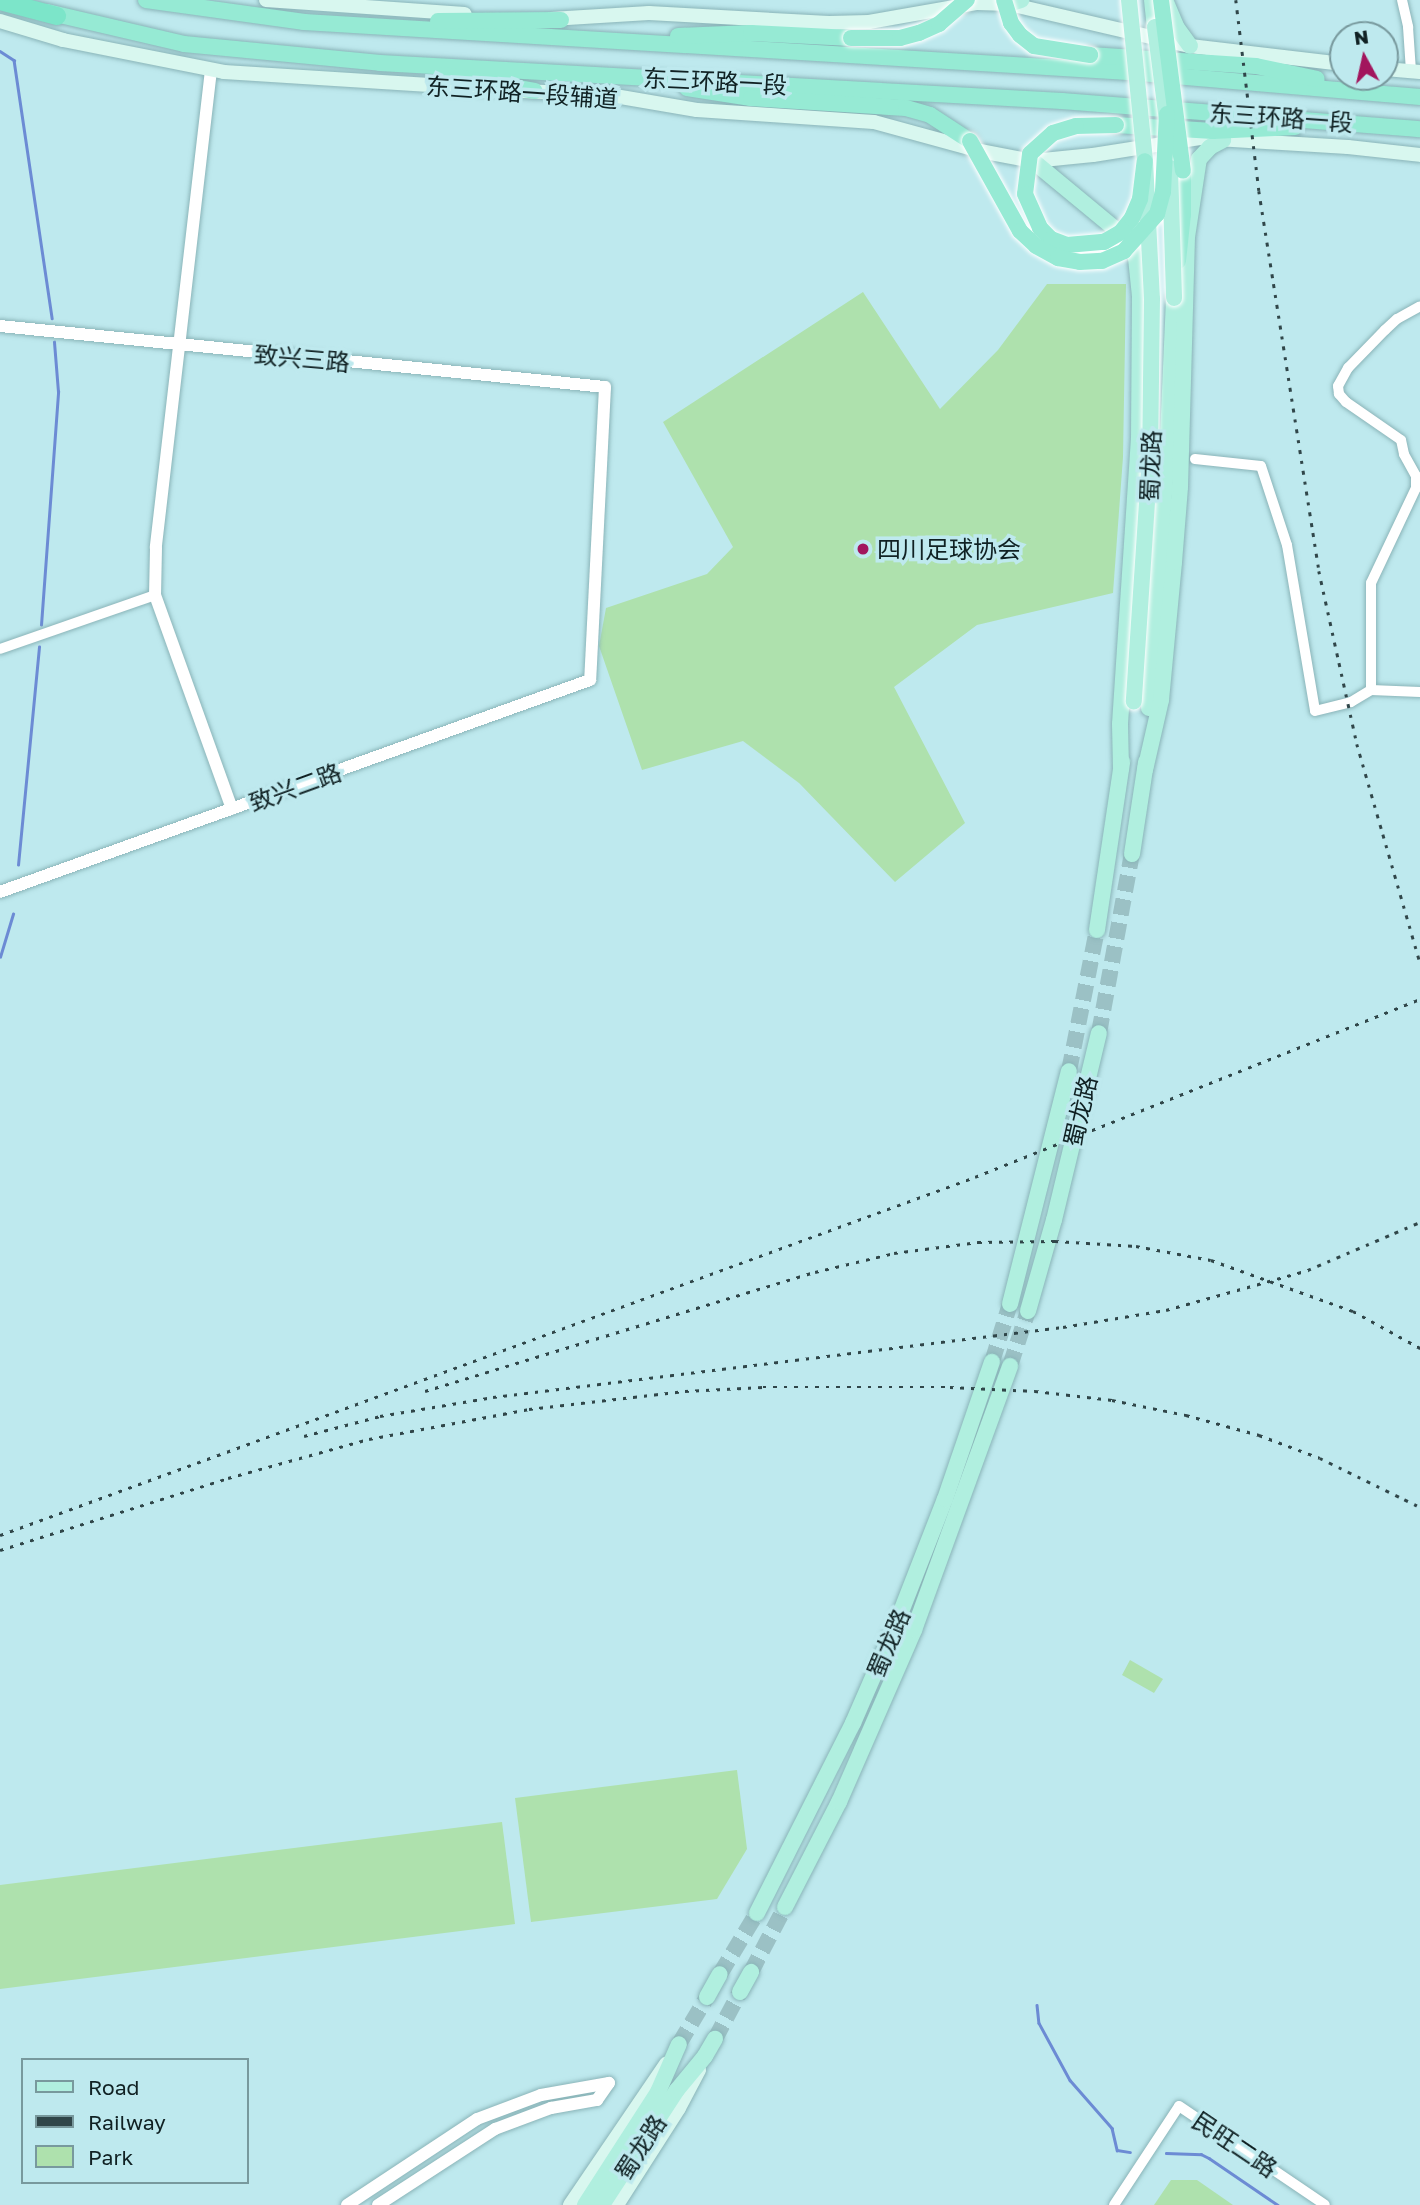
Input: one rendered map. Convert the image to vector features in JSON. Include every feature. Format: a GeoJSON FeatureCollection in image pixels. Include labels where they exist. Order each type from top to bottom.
{"type":"FeatureCollection","features":[{"type":"Feature","properties":{"kind":"highway","name":"东三环路一段"},"geometry":{"type":"LineString","coordinates":[[17,0],[57,16],[184,44],[380,63],[1062,101],[1371,123],[1420,129]]}},
{"type":"Feature","properties":{"kind":"highway","name":"东三环路一段"},"geometry":{"type":"LineString","coordinates":[[146,0],[304,22],[1128,72],[1416,96]]}},
{"type":"Feature","properties":{"kind":"highway"},"geometry":{"type":"LineString","coordinates":[[593,40],[751,33],[900,38],[939,24],[967,0]]}},
{"type":"Feature","properties":{"kind":"highway"},"geometry":{"type":"LineString","coordinates":[[1163,0],[1183,171],[1183,214],[1174,298]]}},
{"type":"Feature","properties":{"kind":"highway"},"geometry":{"type":"LineString","coordinates":[[0,1],[57,16]]}},
{"type":"Feature","properties":{"kind":"highway"},"geometry":{"type":"LineString","coordinates":[[1011,1],[1011,23],[1020,35],[1034,46],[1090,55],[1256,66],[1374,92]]}},
{"type":"Feature","properties":{"kind":"highway"},"geometry":{"type":"LineString","coordinates":[[304,22],[561,20]]}},
{"type":"Feature","properties":{"kind":"highway"},"geometry":{"type":"LineString","coordinates":[[380,63],[535,92]]}},
{"type":"Feature","properties":{"kind":"highway"},"geometry":{"type":"LineString","coordinates":[[594,74],[751,98],[906,108],[930,115],[970,141],[1020,231],[1037,246],[1058,258],[1080,262],[1102,261],[1124,251],[1157,214],[1163,192],[1167,114]]}},
{"type":"Feature","properties":{"kind":"highway"},"geometry":{"type":"LineString","coordinates":[[1145,161],[1140,199],[1132,218],[1121,232],[1104,242],[1067,245],[1051,239],[1040,228],[1025,194],[1030,154],[1053,133],[1076,126],[1116,125],[1213,131],[1371,123]]}},
{"type":"Feature","properties":{"kind":"main road"},"geometry":{"type":"LineString","coordinates":[[266,0],[445,6],[561,20],[649,13],[856,22],[904,16],[944,6],[1011,1],[1190,46],[1329,62]]}},
{"type":"Feature","properties":{"kind":"main road","name":"蜀龙路"},"geometry":{"type":"LineString","coordinates":[[1127,0],[1133,29],[1145,161],[1153,375],[1142,702],[1145,770],[1132,854]]}},
{"type":"Feature","properties":{"kind":"main road","name":"蜀龙路"},"geometry":{"type":"LineString","coordinates":[[1097,930],[1121,769],[1142,702],[1168,437],[1174,298],[1167,114],[1152,0]]}},
{"type":"Feature","properties":{"kind":"main road"},"geometry":{"type":"LineString","coordinates":[[1163,0],[1190,46]]}},
{"type":"Feature","properties":{"kind":"main road","name":"东三环路一段辅道"},"geometry":{"type":"LineString","coordinates":[[0,21],[63,40],[211,70],[288,78],[609,95],[697,110],[844,117],[874,122],[980,151],[1033,161],[1093,156],[1200,138],[1348,147],[1420,155]]}},
{"type":"Feature","properties":{"kind":"main road"},"geometry":{"type":"LineString","coordinates":[[1145,770],[1161,700],[1175,550],[1187,237],[1199,159],[1210,147],[1223,140]]}},
{"type":"Feature","properties":{"kind":"main road"},"geometry":{"type":"LineString","coordinates":[[1033,161],[1126,238],[1136,258],[1140,309],[1139,438],[1120,724],[1121,769]]}},
{"type":"Feature","properties":{"kind":"main road","name":"蜀龙路"},"geometry":{"type":"LineString","coordinates":[[1028,1311],[1054,1220],[1099,1032]]}},
{"type":"Feature","properties":{"kind":"main road","name":"蜀龙路"},"geometry":{"type":"LineString","coordinates":[[1010,1304],[1069,1071]]}},
{"type":"Feature","properties":{"kind":"main road","name":"蜀龙路"},"geometry":{"type":"LineString","coordinates":[[757,1913],[853,1723],[897,1622],[945,1499],[992,1362]]}},
{"type":"Feature","properties":{"kind":"main road","name":"蜀龙路"},"geometry":{"type":"LineString","coordinates":[[785,1907],[839,1802],[914,1630],[1010,1366]]}},
{"type":"Feature","properties":{"kind":"main road"},"geometry":{"type":"LineString","coordinates":[[740,1992],[751,1972]]}},
{"type":"Feature","properties":{"kind":"main road"},"geometry":{"type":"LineString","coordinates":[[707,1997],[720,1974]]}},
{"type":"Feature","properties":{"kind":"main road","name":"蜀龙路"},"geometry":{"type":"LineString","coordinates":[[617,2205],[679,2108],[715,2039]]}},
{"type":"Feature","properties":{"kind":"main road","name":"蜀龙路"},"geometry":{"type":"LineString","coordinates":[[570,2205],[675,2050]]}},
{"type":"Feature","properties":{"kind":"main road","name":"蜀龙路"},"geometry":{"type":"LineString","coordinates":[[585,2205],[658,2092],[675,2050]]}},
{"type":"Feature","properties":{"kind":"main road","name":"蜀龙路"},"geometry":{"type":"LineString","coordinates":[[602,2205],[677,2090],[705,2056]]}},
{"type":"Feature","properties":{"kind":"street"},"geometry":{"type":"LineString","coordinates":[[1402,0],[1415,72]]}},
{"type":"Feature","properties":{"kind":"street"},"geometry":{"type":"LineString","coordinates":[[211,70],[156,548],[155,596],[232,809]]}},
{"type":"Feature","properties":{"kind":"street"},"geometry":{"type":"LineString","coordinates":[[1371,690],[1371,583],[1416,488],[1416,476],[1404,454],[1401,440],[1346,402],[1339,394],[1338,386],[1348,368],[1396,319],[1420,306]]}},
{"type":"Feature","properties":{"kind":"street","name":"致兴三路"},"geometry":{"type":"LineString","coordinates":[[0,326],[605,387],[590,680]]}},
{"type":"Feature","properties":{"kind":"street"},"geometry":{"type":"LineString","coordinates":[[1195,459],[1261,466],[1287,545],[1315,711],[1351,702],[1371,690],[1420,692]]}},
{"type":"Feature","properties":{"kind":"street"},"geometry":{"type":"LineString","coordinates":[[0,649],[155,596]]}},
{"type":"Feature","properties":{"kind":"street","name":"致兴二路"},"geometry":{"type":"LineString","coordinates":[[0,892],[590,680]]}},
{"type":"Feature","properties":{"kind":"street"},"geometry":{"type":"LineString","coordinates":[[347,2205],[477,2119],[541,2095],[609,2083],[597,2100],[551,2108],[495,2129],[378,2205]]}},
{"type":"Feature","properties":{"kind":"street","name":"民旺二路"},"geometry":{"type":"LineString","coordinates":[[1114,2205],[1179,2106],[1325,2205]]}},
{"type":"Feature","properties":{"kind":"green space"},"geometry":{"type":"Polygon","coordinates":[[[1047,284],[1126,284],[1123,457],[1113,593],[977,625],[894,687],[965,823],[895,882],[799,783],[743,741],[642,770],[599,646],[606,608],[707,574],[733,547],[663,422],[863,292],[940,409],[998,350],[1047,284]]]}},
{"type":"Feature","properties":{"kind":"green space"},"geometry":{"type":"Polygon","coordinates":[[[1130,1660],[1163,1679],[1154,1693],[1122,1675],[1130,1660]]]}},
{"type":"Feature","properties":{"kind":"green space"},"geometry":{"type":"Polygon","coordinates":[[[737,1770],[747,1849],[717,1899],[531,1922],[515,1798],[737,1770]]]}},
{"type":"Feature","properties":{"kind":"green space"},"geometry":{"type":"Polygon","coordinates":[[[502,1822],[515,1924],[0,1989],[0,1885],[502,1822]]]}},
{"type":"Feature","properties":{"kind":"green space"},"geometry":{"type":"Polygon","coordinates":[[[1171,2180],[1197,2180],[1233,2205],[1154,2205],[1171,2180]]]}},
{"type":"Feature","properties":{"kind":"waterway"},"geometry":{"type":"LineString","coordinates":[[0,51],[14,60],[52,318]]}},
{"type":"Feature","properties":{"kind":"waterway"},"geometry":{"type":"LineString","coordinates":[[41,625],[58,392],[54,342]]}},
{"type":"Feature","properties":{"kind":"waterway"},"geometry":{"type":"LineString","coordinates":[[18,865],[39,647]]}},
{"type":"Feature","properties":{"kind":"waterway"},"geometry":{"type":"LineString","coordinates":[[0,957],[13,914]]}},
{"type":"Feature","properties":{"kind":"waterway"},"geometry":{"type":"LineString","coordinates":[[1037,2005],[1039,2023],[1070,2080],[1112,2128],[1117,2150],[1130,2152]]}},
{"type":"Feature","properties":{"kind":"waterway"},"geometry":{"type":"LineString","coordinates":[[1166,2153],[1201,2154],[1278,2205]]}},
{"type":"Feature","properties":{"kind":"tunnel"},"geometry":{"type":"LineString","coordinates":[[1099,1033],[1132,854]]}},
{"type":"Feature","properties":{"kind":"tunnel"},"geometry":{"type":"LineString","coordinates":[[1069,1071],[1097,930]]}},
{"type":"Feature","properties":{"kind":"tunnel"},"geometry":{"type":"LineString","coordinates":[[992,1362],[1010,1304]]}},
{"type":"Feature","properties":{"kind":"tunnel"},"geometry":{"type":"LineString","coordinates":[[1010,1366],[1028,1311]]}},
{"type":"Feature","properties":{"kind":"tunnel"},"geometry":{"type":"LineString","coordinates":[[751,1972],[785,1907]]}},
{"type":"Feature","properties":{"kind":"tunnel"},"geometry":{"type":"LineString","coordinates":[[720,1974],[757,1913]]}},
{"type":"Feature","properties":{"kind":"tunnel"},"geometry":{"type":"LineString","coordinates":[[715,2039],[740,1992]]}},
{"type":"Feature","properties":{"kind":"tunnel"},"geometry":{"type":"LineString","coordinates":[[679,2044],[707,1997]]}},
{"type":"Feature","properties":{"kind":"railway"},"geometry":{"type":"LineString","coordinates":[[1236,0],[1259,191],[1319,571],[1357,744],[1420,962]]}},
{"type":"Feature","properties":{"kind":"railway"},"geometry":{"type":"LineString","coordinates":[[0,1535],[975,1177],[1420,999]]}},
{"type":"Feature","properties":{"kind":"railway"},"geometry":{"type":"LineString","coordinates":[[304,1436],[380,1416],[493,1397],[1063,1327],[1166,1310],[1308,1270],[1420,1222]]}},
{"type":"Feature","properties":{"kind":"railway"},"geometry":{"type":"LineString","coordinates":[[425,1391],[815,1272],[894,1253],[978,1242],[1055,1241],[1136,1246],[1211,1260],[1353,1311],[1420,1348]]}},
{"type":"Feature","properties":{"kind":"railway"},"geometry":{"type":"LineString","coordinates":[[0,1550],[228,1478],[369,1439],[529,1409],[685,1391],[763,1387],[950,1387],[1035,1391],[1112,1400],[1186,1415],[1259,1435],[1320,1458],[1420,1507]]}},
{"type":"Feature","properties":{"kind":"place","name":"四川足球协会"},"geometry":{"type":"Point","coordinates":[863,549]}}]}
